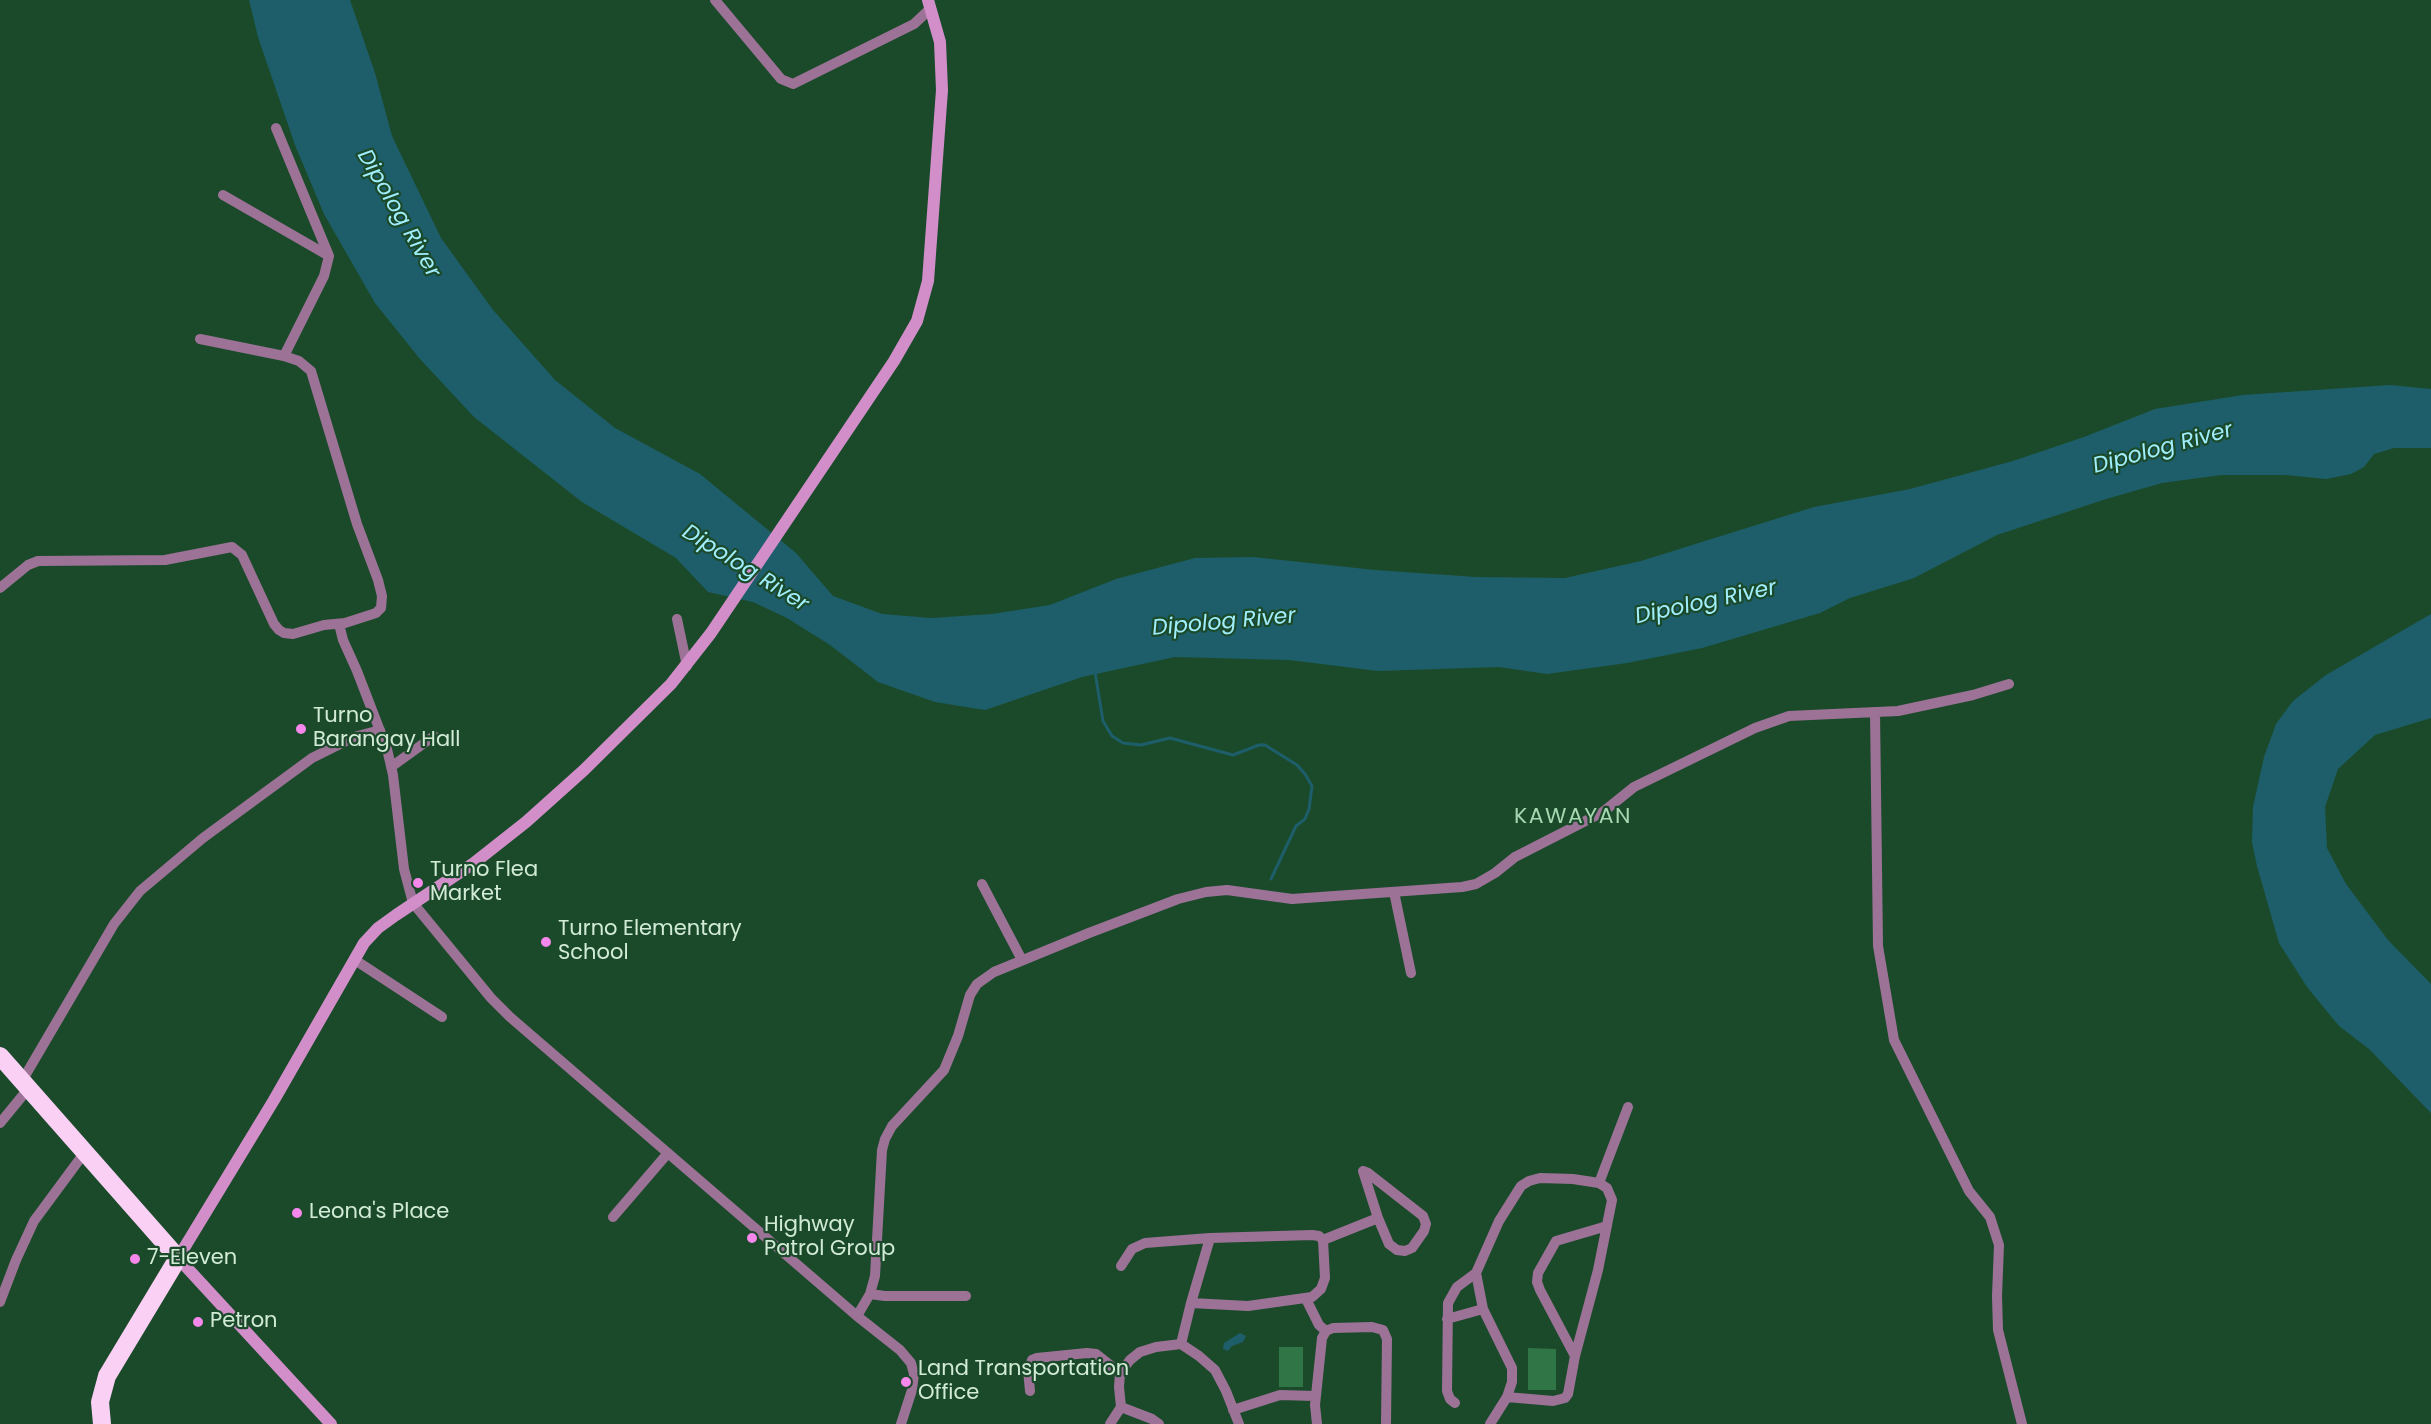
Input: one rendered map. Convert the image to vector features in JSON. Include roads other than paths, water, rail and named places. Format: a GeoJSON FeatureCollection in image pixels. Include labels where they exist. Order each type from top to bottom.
{"type":"FeatureCollection","features":[{"type":"Feature","properties":{"kind":"highway"},"geometry":{"type":"LineString","coordinates":[[0,1056],[178,1258],[107,1376],[100,1402],[102,1424]]}},
{"type":"Feature","properties":{"kind":"main road"},"geometry":{"type":"LineString","coordinates":[[331,1424],[178,1258],[274,1100],[364,943],[378,928],[474,863],[526,822],[584,770],[687,666],[894,361],[917,321],[928,281],[942,90],[940,42],[930,4]]}},
{"type":"Feature","properties":{"kind":"street"},"geometry":{"type":"LineString","coordinates":[[715,0],[781,79],[793,84],[914,24],[930,4]]}},
{"type":"Feature","properties":{"kind":"street"},"geometry":{"type":"LineString","coordinates":[[276,128],[329,256],[324,276],[284,356]]}},
{"type":"Feature","properties":{"kind":"street"},"geometry":{"type":"LineString","coordinates":[[224,195],[329,256]]}},
{"type":"Feature","properties":{"kind":"street"},"geometry":{"type":"LineString","coordinates":[[0,588],[28,565],[38,561],[165,560],[232,547],[242,555],[265,606],[279,630],[293,634],[376,613],[383,604],[382,596],[357,524],[311,371],[299,361],[284,356],[200,339]]}},
{"type":"Feature","properties":{"kind":"street"},"geometry":{"type":"LineString","coordinates":[[677,619],[687,666]]}},
{"type":"Feature","properties":{"kind":"street"},"geometry":{"type":"LineString","coordinates":[[339,624],[343,640],[380,730],[391,767],[404,869],[413,903],[504,1010],[857,1316],[900,1350],[911,1363],[914,1374],[912,1390],[901,1424]]}},
{"type":"Feature","properties":{"kind":"street"},"geometry":{"type":"LineString","coordinates":[[857,1316],[870,1294],[878,1247],[880,1181],[885,1138],[892,1126],[944,1070],[958,1036],[970,995],[977,984],[994,972],[1178,899],[1206,892],[1227,890],[1292,899],[1462,887],[1476,884],[1515,857],[1603,812],[1634,787],[1755,728],[1789,716],[1898,711],[2009,684]]}},
{"type":"Feature","properties":{"kind":"street"},"geometry":{"type":"LineString","coordinates":[[1875,712],[1878,946],[1894,1040],[1969,1191],[1990,1217],[1999,1245],[1998,1330],[2022,1424]]}},
{"type":"Feature","properties":{"kind":"street"},"geometry":{"type":"LineString","coordinates":[[0,1123],[25,1085],[114,924],[140,891],[203,838],[312,758],[354,737],[380,730]]}},
{"type":"Feature","properties":{"kind":"street"},"geometry":{"type":"LineString","coordinates":[[391,767],[434,736]]}},
{"type":"Feature","properties":{"kind":"street"},"geometry":{"type":"LineString","coordinates":[[982,884],[1022,960]]}},
{"type":"Feature","properties":{"kind":"street"},"geometry":{"type":"LineString","coordinates":[[1394,892],[1411,973]]}},
{"type":"Feature","properties":{"kind":"street"},"geometry":{"type":"LineString","coordinates":[[355,960],[442,1017]]}},
{"type":"Feature","properties":{"kind":"street"},"geometry":{"type":"LineString","coordinates":[[1599,1183],[1628,1107]]}},
{"type":"Feature","properties":{"kind":"street"},"geometry":{"type":"LineString","coordinates":[[0,1302],[15,1260],[34,1221],[85,1152]]}},
{"type":"Feature","properties":{"kind":"street"},"geometry":{"type":"LineString","coordinates":[[613,1217],[668,1153]]}},
{"type":"Feature","properties":{"kind":"street"},"geometry":{"type":"LineString","coordinates":[[1362,1172],[1368,1173],[1423,1216],[1426,1224],[1412,1248],[1405,1251],[1397,1250],[1389,1244],[1378,1218],[1362,1175],[1362,1172]]}},
{"type":"Feature","properties":{"kind":"street"},"geometry":{"type":"LineString","coordinates":[[1455,1403],[1450,1399],[1447,1391],[1447,1319],[1451,1293],[1476,1273],[1499,1221],[1521,1186],[1539,1178],[1573,1179],[1599,1183],[1611,1193],[1612,1200],[1598,1270],[1575,1356],[1568,1394],[1565,1398],[1553,1401],[1507,1397]]}},
{"type":"Feature","properties":{"kind":"street"},"geometry":{"type":"LineString","coordinates":[[1323,1240],[1378,1218]]}},
{"type":"Feature","properties":{"kind":"street"},"geometry":{"type":"LineString","coordinates":[[1575,1356],[1539,1290],[1538,1273],[1556,1240],[1607,1226]]}},
{"type":"Feature","properties":{"kind":"street"},"geometry":{"type":"LineString","coordinates":[[1121,1266],[1129,1252],[1139,1244],[1210,1238],[1312,1235],[1319,1236],[1323,1240],[1325,1278],[1322,1289],[1312,1298],[1248,1306],[1191,1303]]}},
{"type":"Feature","properties":{"kind":"street"},"geometry":{"type":"LineString","coordinates":[[1181,1344],[1210,1238]]}},
{"type":"Feature","properties":{"kind":"street"},"geometry":{"type":"LineString","coordinates":[[1476,1273],[1483,1309],[1512,1368],[1512,1382],[1507,1397],[1490,1424]]}},
{"type":"Feature","properties":{"kind":"street"},"geometry":{"type":"LineString","coordinates":[[870,1294],[966,1296]]}},
{"type":"Feature","properties":{"kind":"street"},"geometry":{"type":"LineString","coordinates":[[1306,1299],[1319,1325],[1326,1331]]}},
{"type":"Feature","properties":{"kind":"street"},"geometry":{"type":"LineString","coordinates":[[1447,1319],[1483,1309]]}},
{"type":"Feature","properties":{"kind":"street"},"geometry":{"type":"LineString","coordinates":[[1317,1424],[1316,1396],[1320,1345],[1326,1331],[1333,1328],[1372,1327],[1383,1330],[1388,1339],[1386,1424]]}},
{"type":"Feature","properties":{"kind":"street"},"geometry":{"type":"LineString","coordinates":[[1110,1424],[1121,1407],[1120,1373],[1130,1360],[1140,1352],[1156,1347],[1181,1344],[1215,1370],[1239,1424]]}},
{"type":"Feature","properties":{"kind":"street"},"geometry":{"type":"LineString","coordinates":[[1030,1391],[1028,1370],[1032,1360],[1037,1358],[1096,1354],[1120,1373]]}},
{"type":"Feature","properties":{"kind":"street"},"geometry":{"type":"LineString","coordinates":[[1233,1410],[1280,1395],[1316,1396]]}},
{"type":"Feature","properties":{"kind":"street"},"geometry":{"type":"LineString","coordinates":[[1121,1407],[1159,1424]]}},
{"type":"Feature","properties":{"kind":"water","name":"Dipolog River"},"geometry":{"type":"Polygon","coordinates":[[[249,0],[350,0],[375,73],[392,136],[441,238],[493,310],[555,380],[615,428],[700,474],[796,553],[833,596],[882,614],[931,618],[992,614],[1050,605],[1116,579],[1195,558],[1253,557],[1375,570],[1476,577],[1565,578],[1641,561],[1814,507],[1910,489],[2013,461],[2084,437],[2155,409],[2243,395],[2390,385],[2431,389],[2431,448],[2394,448],[2374,454],[2364,467],[2351,474],[2326,479],[2286,475],[2221,475],[2162,483],[1997,535],[1914,578],[1850,598],[1820,613],[1702,648],[1627,663],[1547,674],[1499,667],[1378,671],[1289,660],[1175,657],[1082,677],[985,710],[935,702],[878,682],[830,645],[787,618],[753,602],[708,592],[676,558],[582,502],[474,417],[420,359],[375,303],[324,214],[295,145],[258,37],[249,0]]]}},
{"type":"Feature","properties":{"kind":"water"},"geometry":{"type":"Polygon","coordinates":[[[2431,614],[2431,718],[2375,735],[2338,769],[2325,807],[2327,848],[2346,884],[2388,940],[2431,984],[2431,1113],[2369,1049],[2339,1026],[2307,987],[2279,943],[2252,842],[2253,807],[2264,757],[2276,724],[2293,701],[2326,675],[2431,614]]]}},
{"type":"Feature","properties":{"kind":"water"},"geometry":{"type":"Polygon","coordinates":[[[1240,1333],[1246,1336],[1243,1342],[1232,1346],[1228,1351],[1223,1349],[1224,1343],[1240,1333]]]}},
{"type":"Feature","properties":{"kind":"waterway"},"geometry":{"type":"LineString","coordinates":[[1095,672],[1103,721],[1112,736],[1123,743],[1141,745],[1170,738],[1233,755],[1265,745],[1297,765],[1305,774],[1312,786],[1309,809],[1305,819],[1296,826],[1271,879]]}},
{"type":"Feature","properties":{"kind":"place","name":"Turno Barangay Hall"},"geometry":{"type":"Point","coordinates":[301,729]}},
{"type":"Feature","properties":{"kind":"place","name":"Turno Flea Market"},"geometry":{"type":"Point","coordinates":[418,883]}},
{"type":"Feature","properties":{"kind":"place","name":"Turno Elementary School"},"geometry":{"type":"Point","coordinates":[546,942]}},
{"type":"Feature","properties":{"kind":"place","name":"Leona's Place"},"geometry":{"type":"Point","coordinates":[297,1213]}},
{"type":"Feature","properties":{"kind":"place","name":"Highway Patrol Group"},"geometry":{"type":"Point","coordinates":[752,1238]}},
{"type":"Feature","properties":{"kind":"place","name":"7-Eleven"},"geometry":{"type":"Point","coordinates":[135,1259]}},
{"type":"Feature","properties":{"kind":"place","name":"Petron"},"geometry":{"type":"Point","coordinates":[198,1322]}},
{"type":"Feature","properties":{"kind":"place","name":"Land Transportation Office"},"geometry":{"type":"Point","coordinates":[906,1382]}},
{"type":"Feature","properties":{"kind":"district","name":"KAWAYAN"},"geometry":{"type":"Point","coordinates":[1573,817]}}]}
